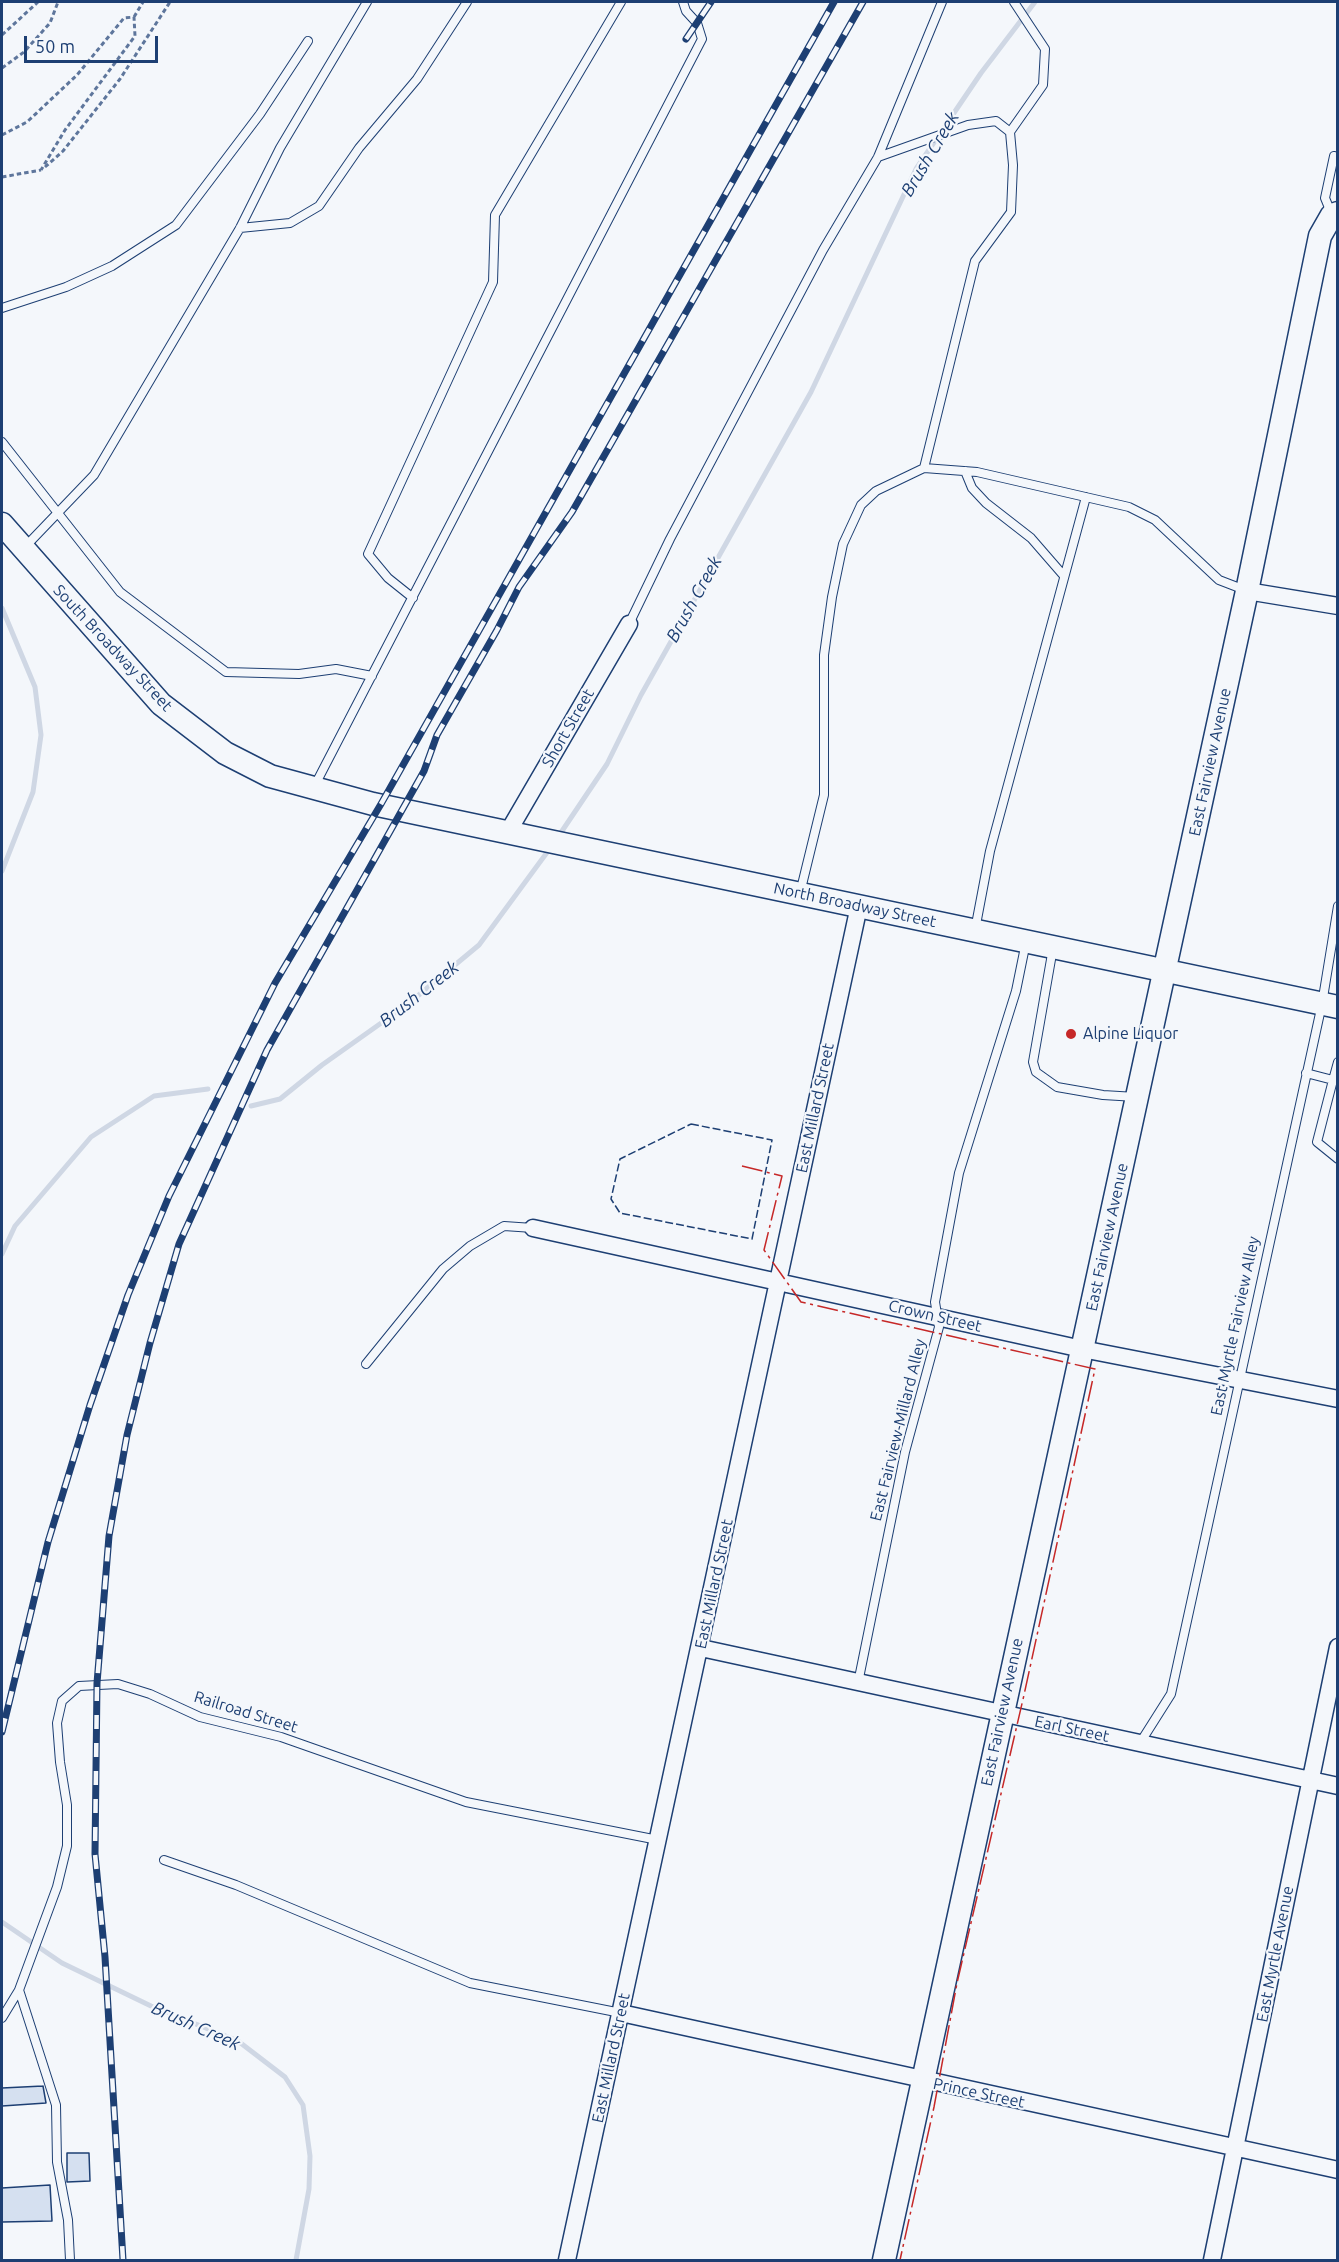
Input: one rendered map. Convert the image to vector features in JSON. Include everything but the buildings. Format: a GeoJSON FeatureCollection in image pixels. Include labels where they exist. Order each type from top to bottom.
{"type":"FeatureCollection","features":[{"type":"Feature","properties":{"kind":"street","name":"East Fairview Avenue"},"geometry":{"type":"LineString","coordinates":[[884,2260],[1001,1714],[1138,1098],[1247,591],[1320,236],[1335,214]]}},
{"type":"Feature","properties":{"kind":"street","name":"South Broadway Street"},"geometry":{"type":"LineString","coordinates":[[2,524],[145,687],[194,731],[225,753],[270,776],[373,804]]}},
{"type":"Feature","properties":{"kind":"street"},"geometry":{"type":"LineString","coordinates":[[1247,591],[1338,606]]}},
{"type":"Feature","properties":{"kind":"street","name":"Short Street"},"geometry":{"type":"LineString","coordinates":[[518,834],[629,624]]}},
{"type":"Feature","properties":{"kind":"street","name":"North Broadway Street"},"geometry":{"type":"LineString","coordinates":[[373,804],[570,843],[1330,1006]]}},
{"type":"Feature","properties":{"kind":"street","name":"East Millard Street"},"geometry":{"type":"LineString","coordinates":[[567,2260],[701,1648],[777,1281],[859,906]]}},
{"type":"Feature","properties":{"kind":"street","name":"Crown Street"},"geometry":{"type":"LineString","coordinates":[[533,1228],[1083,1349],[1338,1399]]}},
{"type":"Feature","properties":{"kind":"street","name":"East Myrtle Avenue"},"geometry":{"type":"LineString","coordinates":[[1212,2260],[1338,1647]]}},
{"type":"Feature","properties":{"kind":"street","name":"Earl Street"},"geometry":{"type":"LineString","coordinates":[[701,1648],[1338,1786]]}},
{"type":"Feature","properties":{"kind":"street","name":"Prince Street"},"geometry":{"type":"LineString","coordinates":[[621,2013],[922,2081],[1338,2170]]}},
{"type":"Feature","properties":{"kind":"lane"},"geometry":{"type":"LineString","coordinates":[[23,548],[94,475],[240,228],[280,148],[367,2]]}},
{"type":"Feature","properties":{"kind":"lane"},"geometry":{"type":"LineString","coordinates":[[240,228],[290,223],[319,206],[359,148],[417,80],[467,2]]}},
{"type":"Feature","properties":{"kind":"lane"},"geometry":{"type":"LineString","coordinates":[[413,598],[388,578],[368,554],[493,282],[495,215],[621,2]]}},
{"type":"Feature","properties":{"kind":"lane"},"geometry":{"type":"LineString","coordinates":[[313,788],[413,598],[474,475],[543,349],[594,243],[702,39],[697,23],[686,11],[683,2]]}},
{"type":"Feature","properties":{"kind":"lane"},"geometry":{"type":"LineString","coordinates":[[629,624],[670,539],[818,260],[878,157],[942,2]]}},
{"type":"Feature","properties":{"kind":"lane"},"geometry":{"type":"LineString","coordinates":[[924,468],[975,261],[1011,212],[1013,165],[1010,132],[1043,85],[1045,49],[1014,2]]}},
{"type":"Feature","properties":{"kind":"lane"},"geometry":{"type":"LineString","coordinates":[[2,308],[66,287],[112,266],[176,225],[260,114],[308,41]]}},
{"type":"Feature","properties":{"kind":"lane"},"geometry":{"type":"LineString","coordinates":[[878,157],[968,125],[996,121],[1010,132]]}},
{"type":"Feature","properties":{"kind":"lane"},"geometry":{"type":"LineString","coordinates":[[1334,156],[1325,198],[1335,214]]}},
{"type":"Feature","properties":{"kind":"lane"},"geometry":{"type":"LineString","coordinates":[[2,441],[120,592],[226,672],[299,674],[336,669],[372,676]]}},
{"type":"Feature","properties":{"kind":"lane"},"geometry":{"type":"LineString","coordinates":[[800,893],[824,795],[824,655],[832,597],[843,544],[861,505],[876,491],[924,468],[965,471],[1129,507],[1155,520],[1218,580],[1247,591]]}},
{"type":"Feature","properties":{"kind":"lane"},"geometry":{"type":"LineString","coordinates":[[965,471],[972,488],[986,503],[1031,538],[1064,576]]}},
{"type":"Feature","properties":{"kind":"lane"},"geometry":{"type":"LineString","coordinates":[[975,931],[990,851],[1086,497]]}},
{"type":"Feature","properties":{"kind":"lane","name":"East Myrtle Fairview Alley"},"geometry":{"type":"LineString","coordinates":[[1139,1744],[1171,1694],[1306,1073],[1330,1006],[1338,906]]}},
{"type":"Feature","properties":{"kind":"lane","name":"East Fairview-Millard Alley"},"geometry":{"type":"LineString","coordinates":[[858,1683],[905,1452],[939,1327],[935,1302],[959,1173],[1016,991],[1026,941]]}},
{"type":"Feature","properties":{"kind":"lane"},"geometry":{"type":"LineString","coordinates":[[1053,947],[1033,1062],[1035,1072],[1057,1087],[1102,1095],[1138,1098]]}},
{"type":"Feature","properties":{"kind":"lane"},"geometry":{"type":"LineString","coordinates":[[1338,1062],[1317,1142],[1338,1159]]}},
{"type":"Feature","properties":{"kind":"lane"},"geometry":{"type":"LineString","coordinates":[[1306,1073],[1335,1080]]}},
{"type":"Feature","properties":{"kind":"lane"},"geometry":{"type":"LineString","coordinates":[[366,1364],[437,1276],[470,1246],[504,1226],[533,1228]]}},
{"type":"Feature","properties":{"kind":"lane","name":"Railroad Street"},"geometry":{"type":"LineString","coordinates":[[2,2018],[19,1990],[27,1962],[57,1887],[67,1846],[67,1804],[60,1762],[57,1723],[62,1701],[79,1686],[118,1684],[150,1694],[200,1717],[281,1737],[466,1802],[658,1840]]}},
{"type":"Feature","properties":{"kind":"lane"},"geometry":{"type":"LineString","coordinates":[[164,1860],[236,1885],[470,1983],[621,2013]]}},
{"type":"Feature","properties":{"kind":"lane"},"geometry":{"type":"LineString","coordinates":[[19,1990],[56,2105],[57,2162],[68,2220],[70,2260]]}},
{"type":"Feature","properties":{"kind":"path"},"geometry":{"type":"LineString","coordinates":[[2,35],[38,2]]}},
{"type":"Feature","properties":{"kind":"path"},"geometry":{"type":"LineString","coordinates":[[2,68],[24,52],[50,23],[58,2]]}},
{"type":"Feature","properties":{"kind":"path"},"geometry":{"type":"LineString","coordinates":[[41,171],[65,130],[135,36],[134,17],[143,2]]}},
{"type":"Feature","properties":{"kind":"path"},"geometry":{"type":"LineString","coordinates":[[2,177],[41,171],[63,151],[120,79],[170,2]]}},
{"type":"Feature","properties":{"kind":"path"},"geometry":{"type":"LineString","coordinates":[[2,135],[27,122],[77,75],[124,18],[134,17]]}},
{"type":"Feature","properties":{"kind":"waterway","name":"Brush Creek"},"geometry":{"type":"LineString","coordinates":[[558,837],[607,764],[641,695],[811,392],[916,169],[981,73],[1035,2]]}},
{"type":"Feature","properties":{"kind":"waterway"},"geometry":{"type":"LineString","coordinates":[[2,608],[35,687],[41,735],[33,792],[2,871]]}},
{"type":"Feature","properties":{"kind":"waterway","name":"Brush Creek"},"geometry":{"type":"LineString","coordinates":[[251,1106],[280,1099],[322,1065],[408,1004],[479,945],[551,847]]}},
{"type":"Feature","properties":{"kind":"waterway","name":"Brush Creek"},"geometry":{"type":"LineString","coordinates":[[2,1254],[15,1226],[91,1137],[154,1096],[208,1089]]}},
{"type":"Feature","properties":{"kind":"waterway","name":"Brush Creek"},"geometry":{"type":"LineString","coordinates":[[2,1922],[62,1963],[151,2006],[238,2041],[285,2077],[303,2105],[310,2156],[309,2189],[296,2260]]}},
{"type":"Feature","properties":{"kind":"railway"},"geometry":{"type":"LineString","coordinates":[[686,39],[711,2]]}},
{"type":"Feature","properties":{"kind":"railway"},"geometry":{"type":"LineString","coordinates":[[2,1732],[48,1542],[90,1405],[128,1295],[169,1196],[275,983],[381,804],[834,2]]}},
{"type":"Feature","properties":{"kind":"railway"},"geometry":{"type":"LineString","coordinates":[[123,2260],[105,1957],[95,1854],[97,1683],[109,1536],[127,1435],[150,1343],[179,1244],[267,1050],[424,771],[437,735],[519,587],[572,512],[863,2]]}},
{"type":"Feature","properties":{"kind":"fence"},"geometry":{"type":"LineString","coordinates":[[691,1124],[772,1140],[752,1239],[620,1213],[611,1199],[620,1159],[691,1124]]}},
{"type":"Feature","properties":{"kind":"power"},"geometry":{"type":"LineString","coordinates":[[742,1166],[782,1176],[764,1250],[801,1302],[1095,1369],[1024,1695],[957,1983],[934,2107],[900,2260]]}},
{"type":"Feature","properties":{"kind":"place","name":"Alpine Liquor"},"geometry":{"type":"Point","coordinates":[1071,1034]}}]}
